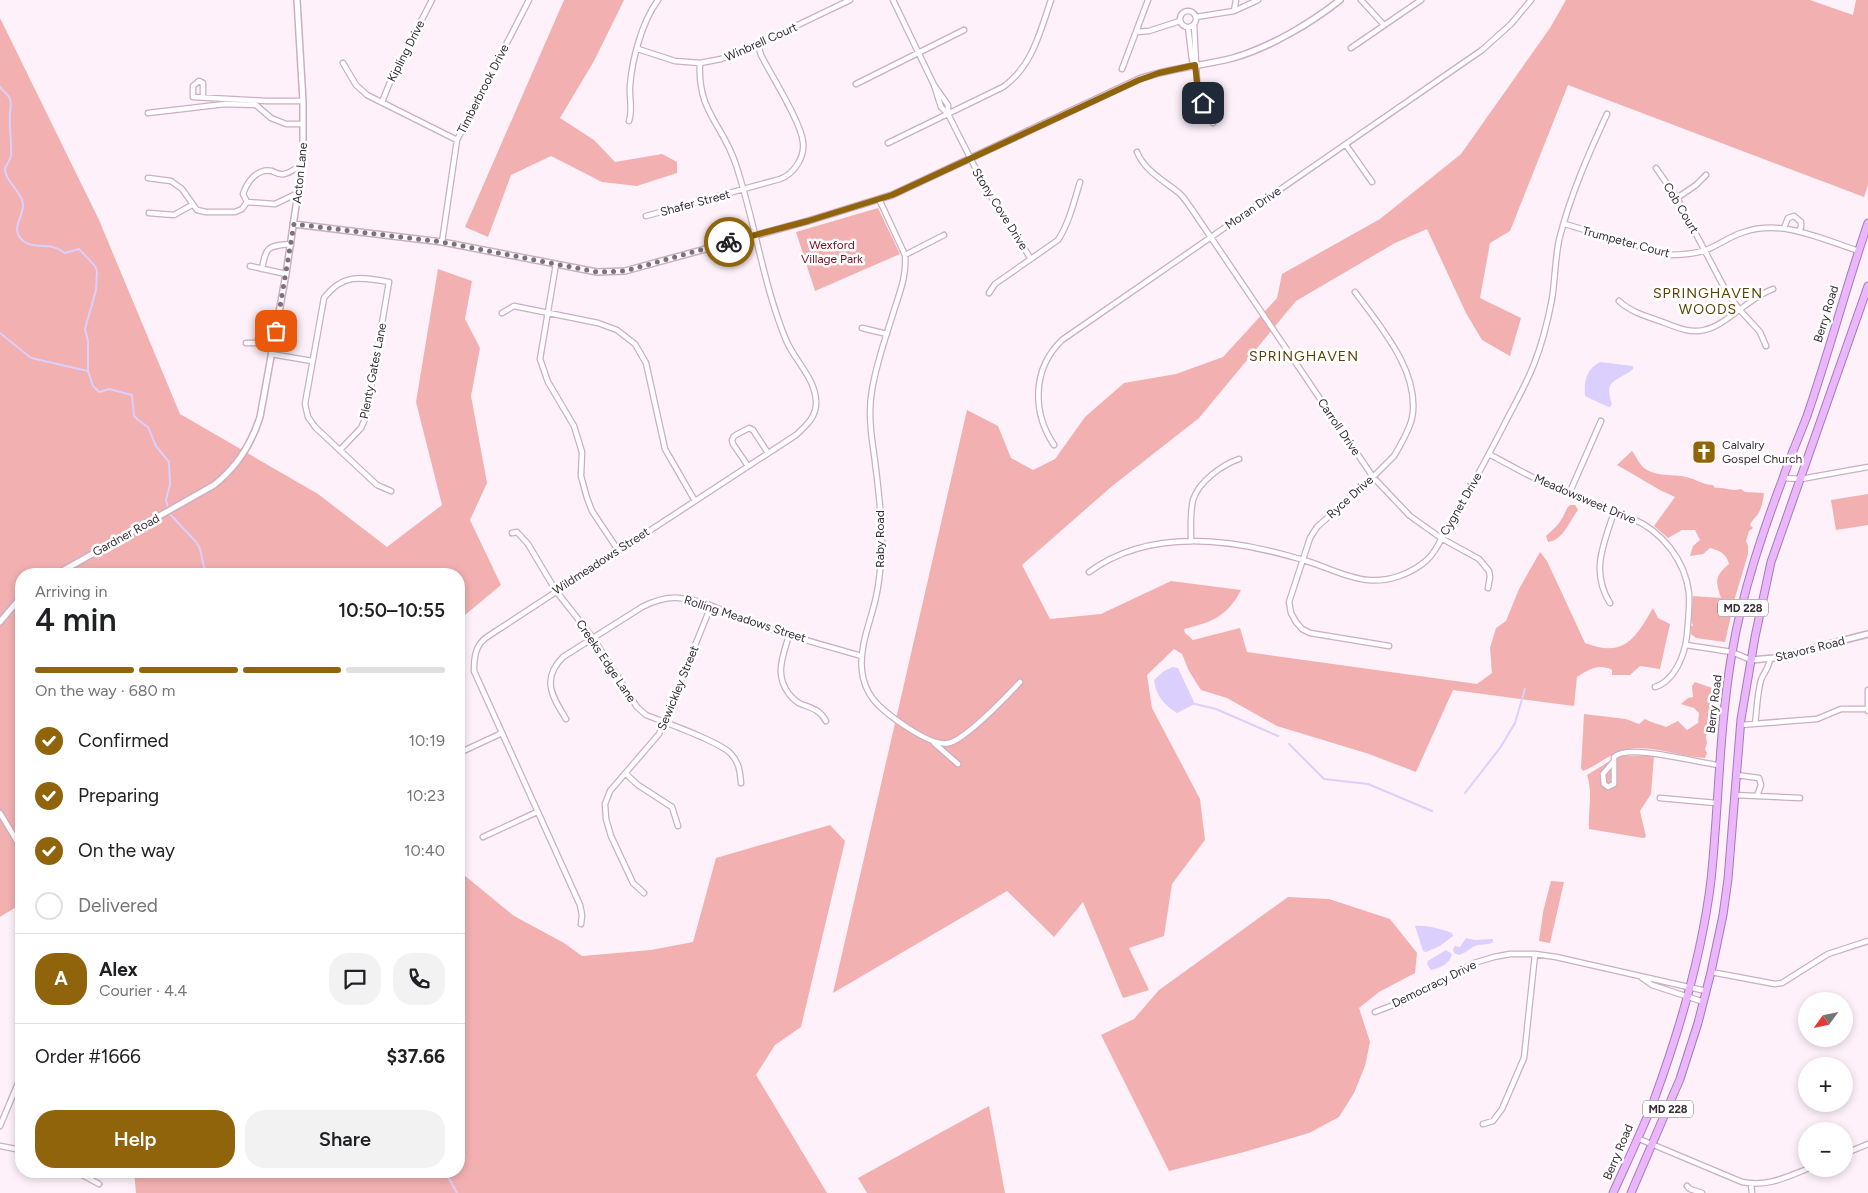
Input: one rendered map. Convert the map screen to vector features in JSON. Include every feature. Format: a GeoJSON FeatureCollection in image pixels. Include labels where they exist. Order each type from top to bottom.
{"type":"FeatureCollection","features":[{"type":"Feature","properties":{"kind":"highway","name":"Berry Road"},"geometry":{"type":"LineString","coordinates":[[1613,1193],[1653,1101],[1687,996],[1697,957],[1710,881],[1719,765],[1732,652],[1757,557],[1783,478],[1815,391],[1868,223]]}},
{"type":"Feature","properties":{"kind":"highway","name":"MD 228"},"geometry":{"type":"LineString","coordinates":[[1630,1193],[1680,1079],[1704,1002],[1711,972],[1723,915],[1728,879],[1740,725],[1771,562],[1868,286]]}},
{"type":"Feature","properties":{"kind":"street","name":"Acton Lane"},"geometry":{"type":"LineString","coordinates":[[169,511],[223,478],[240,459],[251,441],[260,417],[286,274],[302,165],[303,101],[297,0]]}},
{"type":"Feature","properties":{"kind":"street","name":"Kipling Drive"},"geometry":{"type":"LineString","coordinates":[[382,102],[392,77],[432,0]]}},
{"type":"Feature","properties":{"kind":"street","name":"Timberbrook Drive"},"geometry":{"type":"LineString","coordinates":[[442,242],[457,140],[529,0]]}},
{"type":"Feature","properties":{"kind":"street"},"geometry":{"type":"LineString","coordinates":[[629,121],[632,113],[630,95],[631,71],[642,31],[658,0]]}},
{"type":"Feature","properties":{"kind":"street","name":"Winbrell Court"},"geometry":{"type":"LineString","coordinates":[[638,49],[675,61],[700,63],[730,57],[850,0]]}},
{"type":"Feature","properties":{"kind":"street","name":"Stony Cove Drive"},"geometry":{"type":"LineString","coordinates":[[893,0],[934,85],[941,107],[948,114],[969,158],[1031,259]]}},
{"type":"Feature","properties":{"kind":"street"},"geometry":{"type":"LineString","coordinates":[[888,143],[1003,87],[1013,80],[1032,53],[1051,0]]}},
{"type":"Feature","properties":{"kind":"street"},"geometry":{"type":"LineString","coordinates":[[1122,69],[1148,0]]}},
{"type":"Feature","properties":{"kind":"street"},"geometry":{"type":"LineString","coordinates":[[1234,12],[1236,0]]}},
{"type":"Feature","properties":{"kind":"street"},"geometry":{"type":"LineString","coordinates":[[1196,17],[1234,12],[1258,0]]}},
{"type":"Feature","properties":{"kind":"street"},"geometry":{"type":"LineString","coordinates":[[294,224],[442,242],[597,272],[625,271],[808,221],[879,199],[910,187],[1139,80],[1159,73],[1231,59],[1262,47],[1307,22],[1340,0]]}},
{"type":"Feature","properties":{"kind":"street"},"geometry":{"type":"LineString","coordinates":[[1361,0],[1384,25]]}},
{"type":"Feature","properties":{"kind":"street"},"geometry":{"type":"LineString","coordinates":[[1351,48],[1421,0]]}},
{"type":"Feature","properties":{"kind":"street","name":"Moran Drive"},"geometry":{"type":"LineString","coordinates":[[1054,445],[1042,422],[1038,399],[1039,380],[1043,367],[1053,349],[1067,336],[1346,145],[1489,44],[1512,24],[1531,0]]}},
{"type":"Feature","properties":{"kind":"street"},"geometry":{"type":"LineString","coordinates":[[1194,24],[1188,27],[1183,26],[1180,21],[1180,15],[1187,10],[1193,12],[1196,17],[1194,24],[1197,59],[1195,65]]}},
{"type":"Feature","properties":{"kind":"street"},"geometry":{"type":"LineString","coordinates":[[1137,32],[1157,29],[1180,21]]}},
{"type":"Feature","properties":{"kind":"street"},"geometry":{"type":"LineString","coordinates":[[1188,27],[1198,90],[1213,124]]}},
{"type":"Feature","properties":{"kind":"street"},"geometry":{"type":"LineString","coordinates":[[856,84],[964,30]]}},
{"type":"Feature","properties":{"kind":"street","name":"Shafer Street"},"geometry":{"type":"LineString","coordinates":[[646,216],[785,177],[796,166],[803,147],[803,140],[761,55],[758,44]]}},
{"type":"Feature","properties":{"kind":"street"},"geometry":{"type":"LineString","coordinates":[[343,63],[349,76],[360,89],[457,140]]}},
{"type":"Feature","properties":{"kind":"street","name":"Wildmeadows Street"},"geometry":{"type":"LineString","coordinates":[[581,924],[580,905],[474,671],[474,658],[477,648],[481,641],[796,435],[812,421],[816,401],[812,382],[786,340],[768,283],[736,163],[705,104],[700,86],[700,63]]}},
{"type":"Feature","properties":{"kind":"street"},"geometry":{"type":"LineString","coordinates":[[203,97],[303,101]]}},
{"type":"Feature","properties":{"kind":"street"},"geometry":{"type":"LineString","coordinates":[[148,113],[225,104],[256,105],[271,118],[286,124],[303,124]]}},
{"type":"Feature","properties":{"kind":"street","name":"Cygnet Drive"},"geometry":{"type":"LineString","coordinates":[[1089,572],[1106,560],[1133,550],[1150,545],[1191,540],[1248,547],[1302,559],[1361,579],[1383,580],[1402,576],[1417,568],[1428,559],[1489,454],[1534,364],[1552,300],[1559,243],[1576,183],[1607,114]]}},
{"type":"Feature","properties":{"kind":"street"},"geometry":{"type":"LineString","coordinates":[[1346,145],[1372,182]]}},
{"type":"Feature","properties":{"kind":"street","name":"Carroll Drive"},"geometry":{"type":"LineString","coordinates":[[1137,152],[1141,162],[1148,170],[1181,195],[1373,477],[1410,516],[1441,538],[1479,559],[1489,572],[1488,588]]}},
{"type":"Feature","properties":{"kind":"street"},"geometry":{"type":"LineString","coordinates":[[247,202],[243,194],[246,185],[252,177],[269,171],[284,174],[302,165]]}},
{"type":"Feature","properties":{"kind":"street","name":"Cob Court"},"geometry":{"type":"LineString","coordinates":[[1656,168],[1677,198],[1706,250],[1723,286],[1739,309],[1760,332],[1766,346]]}},
{"type":"Feature","properties":{"kind":"street"},"geometry":{"type":"LineString","coordinates":[[1677,198],[1696,185],[1706,175]]}},
{"type":"Feature","properties":{"kind":"street"},"geometry":{"type":"LineString","coordinates":[[148,178],[171,181],[182,189],[197,210],[206,212],[235,212],[242,209],[247,202]]}},
{"type":"Feature","properties":{"kind":"street"},"geometry":{"type":"LineString","coordinates":[[989,293],[995,284],[1052,245],[1063,232],[1080,182]]}},
{"type":"Feature","properties":{"kind":"street"},"geometry":{"type":"LineString","coordinates":[[247,202],[275,204],[298,193]]}},
{"type":"Feature","properties":{"kind":"street","name":"Raby Road"},"geometry":{"type":"LineString","coordinates":[[879,199],[905,255],[902,288],[875,374],[870,408],[881,509],[881,562],[876,597],[862,656],[863,680],[872,698],[881,708],[931,741],[958,764]]}},
{"type":"Feature","properties":{"kind":"street"},"geometry":{"type":"LineString","coordinates":[[148,213],[174,215],[192,204]]}},
{"type":"Feature","properties":{"kind":"street"},"geometry":{"type":"LineString","coordinates":[[1784,228],[1788,218],[1794,216],[1801,222],[1799,231]]}},
{"type":"Feature","properties":{"kind":"street","name":"Trumpeter Court"},"geometry":{"type":"LineString","coordinates":[[1565,224],[1668,255],[1681,255],[1706,250],[1725,239],[1744,231],[1758,228],[1784,228],[1799,231],[1858,251]]}},
{"type":"Feature","properties":{"kind":"street"},"geometry":{"type":"LineString","coordinates":[[905,255],[944,234]]}},
{"type":"Feature","properties":{"kind":"street"},"geometry":{"type":"LineString","coordinates":[[262,269],[264,256],[268,249],[273,246],[290,244]]}},
{"type":"Feature","properties":{"kind":"street"},"geometry":{"type":"LineString","coordinates":[[556,264],[540,359],[548,382],[574,426],[582,452],[580,476],[592,511],[618,550]]}},
{"type":"Feature","properties":{"kind":"street"},"geometry":{"type":"LineString","coordinates":[[250,266],[286,274]]}},
{"type":"Feature","properties":{"kind":"street","name":"Plenty Gates Lane"},"geometry":{"type":"LineString","coordinates":[[312,361],[321,308],[324,298],[331,288],[353,278],[389,282],[366,417],[361,428],[340,450]]}},
{"type":"Feature","properties":{"kind":"street"},"geometry":{"type":"LineString","coordinates":[[1619,301],[1628,310],[1688,330],[1704,330],[1715,326],[1756,296],[1773,289]]}},
{"type":"Feature","properties":{"kind":"street","name":"Ryce Drive"},"geometry":{"type":"LineString","coordinates":[[1355,292],[1405,367],[1412,387],[1413,408],[1408,428],[1394,456],[1317,527],[1310,538],[1302,559],[1289,602],[1291,613],[1302,629],[1317,634],[1389,646]]}},
{"type":"Feature","properties":{"kind":"street"},"geometry":{"type":"LineString","coordinates":[[502,313],[514,306],[598,323],[617,330],[635,344],[646,363],[666,449],[695,501]]}},
{"type":"Feature","properties":{"kind":"street"},"geometry":{"type":"LineString","coordinates":[[862,328],[887,334]]}},
{"type":"Feature","properties":{"kind":"street"},"geometry":{"type":"LineString","coordinates":[[258,343],[260,332],[264,330],[276,331]]}},
{"type":"Feature","properties":{"kind":"street"},"geometry":{"type":"LineString","coordinates":[[246,343],[258,343],[273,347]]}},
{"type":"Feature","properties":{"kind":"street"},"geometry":{"type":"LineString","coordinates":[[271,354],[312,361],[305,404],[308,417],[314,427],[377,485],[391,491]]}},
{"type":"Feature","properties":{"kind":"street"},"geometry":{"type":"LineString","coordinates":[[1569,494],[1601,421]]}},
{"type":"Feature","properties":{"kind":"street"},"geometry":{"type":"LineString","coordinates":[[748,466],[733,444],[734,436],[749,428],[753,430],[768,452]]}},
{"type":"Feature","properties":{"kind":"street","name":"Meadowsweet Drive"},"geometry":{"type":"LineString","coordinates":[[1489,454],[1569,494],[1631,518],[1649,528],[1670,547],[1677,558],[1689,593],[1686,645],[1680,661],[1672,674],[1663,683],[1655,687]]}},
{"type":"Feature","properties":{"kind":"street"},"geometry":{"type":"LineString","coordinates":[[1191,540],[1192,502],[1198,490],[1222,467],[1239,459]]}},
{"type":"Feature","properties":{"kind":"street"},"geometry":{"type":"LineString","coordinates":[[1783,478],[1801,479],[1868,467]]}},
{"type":"Feature","properties":{"kind":"street","name":"Gardner Road"},"geometry":{"type":"LineString","coordinates":[[68,568],[169,511]]}},
{"type":"Feature","properties":{"kind":"street"},"geometry":{"type":"LineString","coordinates":[[1610,603],[1606,596],[1599,567],[1601,550],[1614,512]]}},
{"type":"Feature","properties":{"kind":"street","name":"Creeks Edge Lane"},"geometry":{"type":"LineString","coordinates":[[512,533],[517,532],[528,544],[556,591],[593,638],[637,707],[646,715],[720,746],[731,754],[740,768],[741,783]]}},
{"type":"Feature","properties":{"kind":"street","name":"Rolling Meadows Street"},"geometry":{"type":"LineString","coordinates":[[566,719],[553,698],[550,679],[552,670],[563,657],[652,602],[678,597],[711,606],[759,626],[862,656]]}},
{"type":"Feature","properties":{"kind":"street"},"geometry":{"type":"LineString","coordinates":[[0,622],[15,604]]}},
{"type":"Feature","properties":{"kind":"street","name":"Sewickley Street"},"geometry":{"type":"LineString","coordinates":[[644,893],[633,883],[611,836],[606,819],[605,804],[610,791],[659,734],[711,606]]}},
{"type":"Feature","properties":{"kind":"street","name":"Stavors Road"},"geometry":{"type":"LineString","coordinates":[[1751,660],[1770,659],[1868,634]]}},
{"type":"Feature","properties":{"kind":"street"},"geometry":{"type":"LineString","coordinates":[[789,635],[781,665],[781,677],[784,688],[795,701],[821,713],[826,720]]}},
{"type":"Feature","properties":{"kind":"street"},"geometry":{"type":"LineString","coordinates":[[1686,645],[1732,652],[1751,660]]}},
{"type":"Feature","properties":{"kind":"street"},"geometry":{"type":"LineString","coordinates":[[1755,724],[1759,688],[1762,676],[1770,666],[1770,659]]}},
{"type":"Feature","properties":{"kind":"street"},"geometry":{"type":"LineString","coordinates":[[931,741],[947,744],[964,735],[1020,682]]}},
{"type":"Feature","properties":{"kind":"street"},"geometry":{"type":"LineString","coordinates":[[1740,725],[1818,719],[1842,709],[1868,710],[1868,690]]}},
{"type":"Feature","properties":{"kind":"street"},"geometry":{"type":"LineString","coordinates":[[465,750],[502,733]]}},
{"type":"Feature","properties":{"kind":"street"},"geometry":{"type":"LineString","coordinates":[[1614,761],[1603,774],[1604,784],[1608,787],[1614,784],[1614,761],[1614,757],[1619,753],[1637,751],[1719,765]]}},
{"type":"Feature","properties":{"kind":"street"},"geometry":{"type":"LineString","coordinates":[[626,774],[638,785],[672,807],[678,826]]}},
{"type":"Feature","properties":{"kind":"street"},"geometry":{"type":"LineString","coordinates":[[1735,774],[1759,778],[1761,785],[1757,796]]}},
{"type":"Feature","properties":{"kind":"street"},"geometry":{"type":"LineString","coordinates":[[1734,795],[1800,798]]}},
{"type":"Feature","properties":{"kind":"street"},"geometry":{"type":"LineString","coordinates":[[1660,798],[1716,803]]}},
{"type":"Feature","properties":{"kind":"street"},"geometry":{"type":"LineString","coordinates":[[483,837],[537,812]]}},
{"type":"Feature","properties":{"kind":"street"},"geometry":{"type":"LineString","coordinates":[[0,814],[15,838]]}},
{"type":"Feature","properties":{"kind":"street"},"geometry":{"type":"LineString","coordinates":[[1711,972],[1775,984],[1782,983],[1828,954],[1868,942]]}},
{"type":"Feature","properties":{"kind":"street","name":"Democracy Drive"},"geometry":{"type":"LineString","coordinates":[[1375,1012],[1400,1002],[1474,963],[1510,954],[1535,954],[1556,957],[1706,991]]}},
{"type":"Feature","properties":{"kind":"street"},"geometry":{"type":"LineString","coordinates":[[1483,1124],[1493,1120],[1502,1109],[1524,1058],[1535,954]]}},
{"type":"Feature","properties":{"kind":"street","name":"Democracy Drive"},"geometry":{"type":"LineString","coordinates":[[1641,977],[1652,985],[1704,1002]]}},
{"type":"Feature","properties":{"kind":"street"},"geometry":{"type":"LineString","coordinates":[[0,1126],[15,1090]]}},
{"type":"Feature","properties":{"kind":"street"},"geometry":{"type":"LineString","coordinates":[[1637,1138],[1742,1182],[1751,1184],[1768,1183],[1798,1172]]}},
{"type":"Feature","properties":{"kind":"street"},"geometry":{"type":"LineString","coordinates":[[1853,1150],[1868,1144]]}},
{"type":"Feature","properties":{"kind":"street"},"geometry":{"type":"LineString","coordinates":[[0,1146],[15,1149]]}},
{"type":"Feature","properties":{"kind":"street"},"geometry":{"type":"LineString","coordinates":[[88,1178],[99,1184]]}},
{"type":"Feature","properties":{"kind":"street"},"geometry":{"type":"LineString","coordinates":[[1751,1184],[1752,1193]]}},
{"type":"Feature","properties":{"kind":"street"},"geometry":{"type":"LineString","coordinates":[[1687,1186],[1690,1190],[1702,1193]]}},
{"type":"Feature","properties":{"kind":"green space"},"geometry":{"type":"Polygon","coordinates":[[[564,0],[624,0],[594,61],[560,118],[594,140],[615,162],[662,154],[677,162],[677,173],[637,186],[602,182],[551,156],[511,175],[488,237],[465,227],[564,0]]]}},
{"type":"Feature","properties":{"kind":"green space"},"geometry":{"type":"Polygon","coordinates":[[[1566,0],[1810,0],[1853,15],[1856,0],[1868,0],[1868,185],[1864,197],[1568,85],[1510,231],[1490,243],[1480,298],[1521,318],[1510,356],[1482,340],[1466,313],[1427,229],[1395,243],[1296,301],[1199,418],[1111,487],[1022,565],[1050,619],[1101,614],[1171,581],[1241,590],[1236,599],[1218,617],[1203,624],[1184,629],[1185,633],[1193,640],[1240,628],[1247,652],[1477,684],[1492,673],[1490,648],[1496,628],[1506,621],[1519,589],[1540,552],[1547,561],[1585,643],[1610,648],[1619,647],[1627,643],[1640,629],[1653,608],[1658,618],[1670,624],[1660,669],[1640,666],[1630,675],[1612,675],[1612,670],[1603,667],[1590,670],[1577,677],[1574,706],[1453,690],[1416,772],[1369,754],[1277,726],[1227,698],[1201,690],[1189,671],[1182,654],[1174,649],[1147,675],[1152,708],[1200,799],[1205,840],[1172,884],[1164,936],[1129,948],[1149,990],[1123,998],[1083,902],[1054,937],[1007,891],[833,993],[967,410],[998,426],[1011,458],[1033,470],[1055,459],[1085,417],[1124,383],[1176,374],[1223,357],[1277,298],[1282,274],[1380,219],[1461,154],[1550,28],[1566,0]]]}},
{"type":"Feature","properties":{"kind":"green space"},"geometry":{"type":"Polygon","coordinates":[[[0,18],[99,220],[180,414],[318,494],[387,547],[442,505],[416,402],[438,269],[472,281],[465,319],[480,348],[471,396],[487,483],[470,520],[501,585],[465,615],[465,568],[15,568],[15,908],[0,917],[0,18]]]}},
{"type":"Feature","properties":{"kind":"green space","name":"Wexford Village Park"},"geometry":{"type":"Polygon","coordinates":[[[878,208],[900,254],[815,291],[796,232],[878,208]]]}},
{"type":"Feature","properties":{"kind":"green space"},"geometry":{"type":"Polygon","coordinates":[[[1632,451],[1642,466],[1654,473],[1686,477],[1713,485],[1715,488],[1741,489],[1745,492],[1764,493],[1758,514],[1750,525],[1753,528],[1749,531],[1746,541],[1748,554],[1725,642],[1696,638],[1691,634],[1691,626],[1693,626],[1691,620],[1693,596],[1721,598],[1717,582],[1721,572],[1729,564],[1728,560],[1722,553],[1710,548],[1703,554],[1690,556],[1693,546],[1700,540],[1695,530],[1682,530],[1668,538],[1654,526],[1675,497],[1617,465],[1632,451]]]}},
{"type":"Feature","properties":{"kind":"green space"},"geometry":{"type":"Polygon","coordinates":[[[1868,494],[1868,525],[1836,530],[1831,500],[1868,494]]]}},
{"type":"Feature","properties":{"kind":"green space"},"geometry":{"type":"Polygon","coordinates":[[[1570,505],[1575,505],[1578,510],[1563,533],[1555,540],[1548,542],[1546,536],[1558,525],[1570,505]]]}},
{"type":"Feature","properties":{"kind":"green space"},"geometry":{"type":"Polygon","coordinates":[[[1695,682],[1715,689],[1706,737],[1705,749],[1707,753],[1705,758],[1654,749],[1634,748],[1619,752],[1583,771],[1581,768],[1584,714],[1626,719],[1639,724],[1645,719],[1666,727],[1678,721],[1687,730],[1698,723],[1699,713],[1694,708],[1681,704],[1688,698],[1693,697],[1692,686],[1695,682]]]}},
{"type":"Feature","properties":{"kind":"green space"},"geometry":{"type":"Polygon","coordinates":[[[1618,756],[1654,756],[1651,794],[1640,811],[1646,837],[1643,838],[1589,829],[1590,795],[1587,775],[1618,756]]]}},
{"type":"Feature","properties":{"kind":"green space"},"geometry":{"type":"Polygon","coordinates":[[[830,825],[845,841],[801,1027],[775,1045],[756,1075],[827,1193],[136,1193],[135,1178],[465,1178],[465,876],[514,916],[564,943],[582,956],[651,950],[693,942],[716,858],[830,825]]]}},
{"type":"Feature","properties":{"kind":"green space"},"geometry":{"type":"Polygon","coordinates":[[[1551,881],[1564,882],[1550,943],[1539,941],[1543,912],[1551,881]]]}},
{"type":"Feature","properties":{"kind":"green space"},"geometry":{"type":"Polygon","coordinates":[[[1288,897],[1329,899],[1390,919],[1417,953],[1415,973],[1379,992],[1359,1008],[1370,1042],[1365,1066],[1354,1093],[1339,1117],[1309,1133],[1169,1171],[1101,1035],[1134,1019],[1159,990],[1288,897]]]}},
{"type":"Feature","properties":{"kind":"green space"},"geometry":{"type":"Polygon","coordinates":[[[989,1106],[1005,1193],[867,1193],[858,1178],[989,1106]]]}},
{"type":"Feature","properties":{"kind":"shaded area"},"geometry":{"type":"Polygon","coordinates":[[[1600,362],[1633,366],[1633,369],[1610,385],[1609,390],[1612,404],[1610,407],[1585,396],[1587,376],[1592,368],[1600,362]]]}},
{"type":"Feature","properties":{"kind":"shaded area"},"geometry":{"type":"Polygon","coordinates":[[[1173,667],[1178,668],[1195,704],[1177,713],[1161,700],[1154,680],[1164,671],[1173,667]]]}},
{"type":"Feature","properties":{"kind":"shaded area"},"geometry":{"type":"Polygon","coordinates":[[[1415,926],[1438,929],[1452,933],[1453,936],[1440,946],[1426,952],[1423,951],[1415,926]]]}},
{"type":"Feature","properties":{"kind":"shaded area"},"geometry":{"type":"Polygon","coordinates":[[[1466,938],[1475,940],[1493,939],[1493,942],[1476,946],[1459,955],[1454,953],[1453,949],[1455,946],[1460,947],[1466,938]]]}},
{"type":"Feature","properties":{"kind":"shaded area"},"geometry":{"type":"Polygon","coordinates":[[[1446,950],[1452,954],[1447,963],[1431,970],[1427,964],[1428,961],[1446,950]]]}},
{"type":"Feature","properties":{"kind":"waterway"},"geometry":{"type":"LineString","coordinates":[[0,87],[8,95],[11,103],[11,156],[5,170],[8,179],[22,199],[23,209],[17,227],[19,236],[22,240],[32,245],[53,247],[65,253],[79,249],[95,266],[97,271],[96,290],[85,329],[88,341],[88,371],[93,386],[99,392],[109,389],[132,395],[134,416],[148,427],[156,446],[169,462],[170,484],[166,500],[170,514],[197,543],[205,568]]}},
{"type":"Feature","properties":{"kind":"waterway"},"geometry":{"type":"LineString","coordinates":[[0,333],[31,358],[88,371]]}},
{"type":"Feature","properties":{"kind":"waterway"},"geometry":{"type":"LineString","coordinates":[[1465,793],[1500,748],[1515,723],[1525,689]]}},
{"type":"Feature","properties":{"kind":"waterway"},"geometry":{"type":"LineString","coordinates":[[1195,704],[1216,709],[1278,736]]}},
{"type":"Feature","properties":{"kind":"waterway"},"geometry":{"type":"LineString","coordinates":[[1289,744],[1324,779],[1368,784],[1432,811]]}},
{"type":"Feature","properties":{"kind":"waterway"},"geometry":{"type":"LineString","coordinates":[[449,1178],[457,1193]]}},
{"type":"Feature","properties":{"kind":"way so far"},"geometry":{"type":"LineString","coordinates":[[276,331],[294,224],[442,242],[597,272],[625,271],[729,242]]}},
{"type":"Feature","properties":{"kind":"place","name":"Calvalry Gospel Church"},"geometry":{"type":"Point","coordinates":[1704,452]}},
{"type":"Feature","properties":{"kind":"district","name":"SPRINGHAVEN WOODS"},"geometry":{"type":"Point","coordinates":[1708,302]}},
{"type":"Feature","properties":{"kind":"district","name":"SPRINGHAVEN"},"geometry":{"type":"Point","coordinates":[1304,356]}},
{"type":"Feature","properties":{"kind":"route"},"geometry":{"type":"LineString","coordinates":[[729,242],[808,221],[892,195],[1079,106],[1159,73],[1195,65],[1198,90],[1203,103]]}}]}
